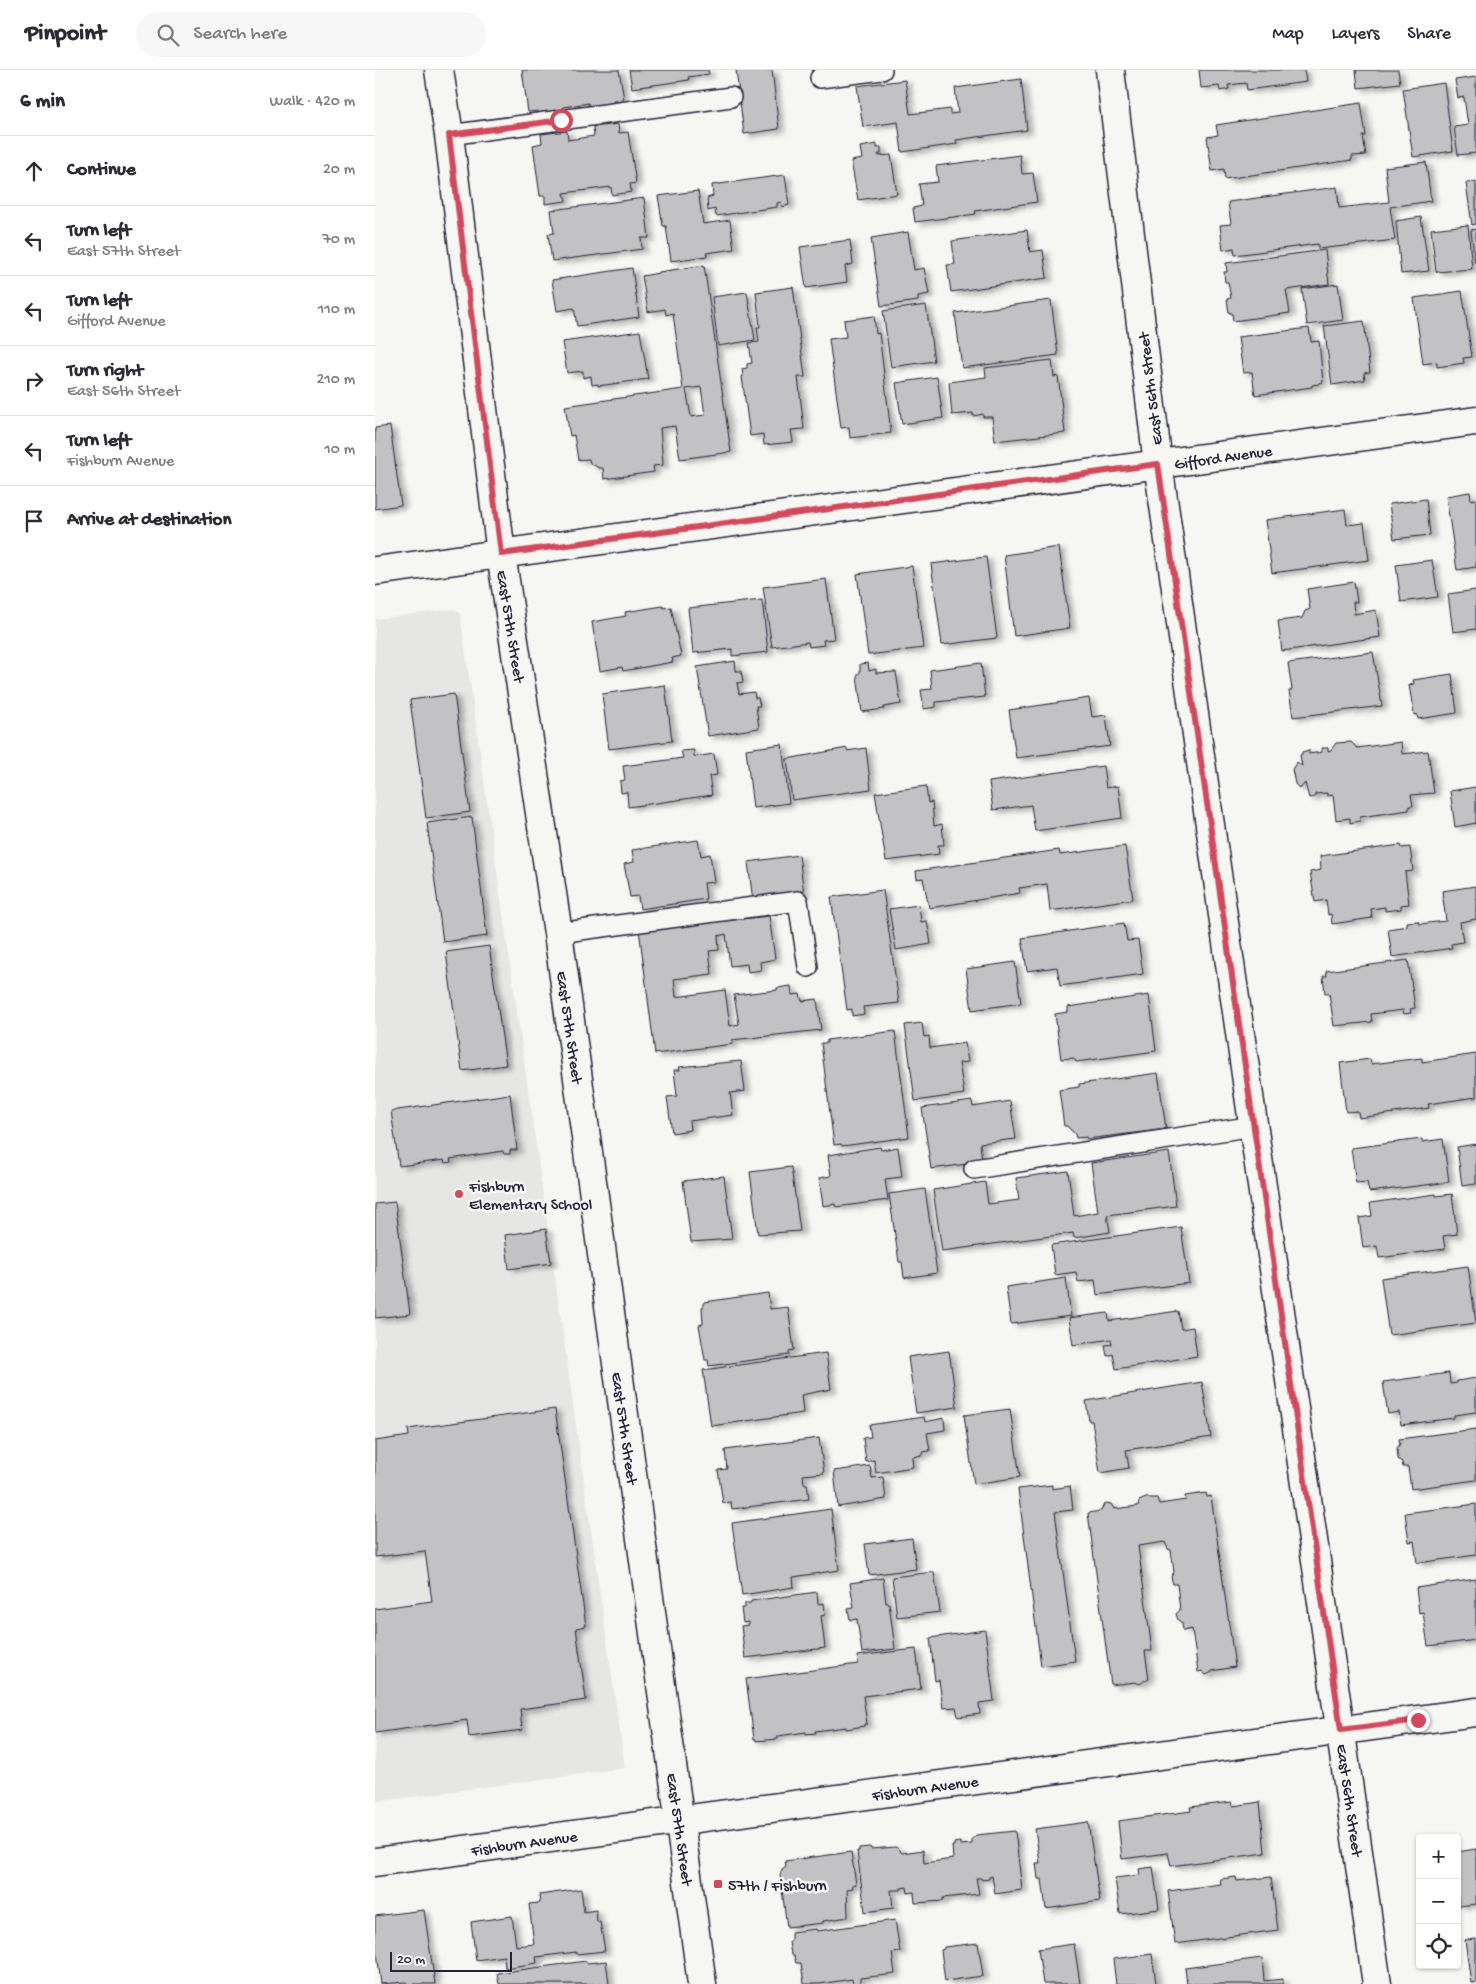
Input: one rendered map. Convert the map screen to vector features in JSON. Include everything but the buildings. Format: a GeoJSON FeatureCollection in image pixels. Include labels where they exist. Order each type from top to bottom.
{"type":"FeatureCollection","features":[{"type":"Feature","properties":{"kind":"street","name":"East 57th Street"},"geometry":{"type":"LineString","coordinates":[[439,70],[449,135],[501,554],[558,933],[702,1984]]}},
{"type":"Feature","properties":{"kind":"street","name":"East 56th Street"},"geometry":{"type":"LineString","coordinates":[[1110,70],[1158,464],[1377,1984]]}},
{"type":"Feature","properties":{"kind":"street","name":"Gifford Avenue"},"geometry":{"type":"LineString","coordinates":[[375,571],[1476,421]]}},
{"type":"Feature","properties":{"kind":"street","name":"Fishburn Avenue"},"geometry":{"type":"LineString","coordinates":[[375,1862],[1476,1712]]}},
{"type":"Feature","properties":{"kind":"lane"},"geometry":{"type":"LineString","coordinates":[[820,78],[882,70]]}},
{"type":"Feature","properties":{"kind":"lane"},"geometry":{"type":"LineString","coordinates":[[449,135],[731,97]]}},
{"type":"Feature","properties":{"kind":"lane"},"geometry":{"type":"LineString","coordinates":[[558,933],[798,901],[808,967]]}},
{"type":"Feature","properties":{"kind":"lane"},"geometry":{"type":"LineString","coordinates":[[974,1170],[1254,1126]]}},
{"type":"Feature","properties":{"kind":"shaded area","name":"Fishburn Elementary School"},"geometry":{"type":"Polygon","coordinates":[[[454,609],[460,613],[625,1768],[375,1802],[375,619],[454,609]]]}},
{"type":"Feature","properties":{"kind":"place","name":"Fishburn Elementary School"},"geometry":{"type":"Point","coordinates":[459,1194]}},
{"type":"Feature","properties":{"kind":"place","name":"57th / Fishburn"},"geometry":{"type":"Point","coordinates":[718,1884]}},
{"type":"Feature","properties":{"kind":"route"},"geometry":{"type":"LineString","coordinates":[[561,120],[449,135],[501,554],[1158,464],[1341,1730],[1418,1720]]}}]}
